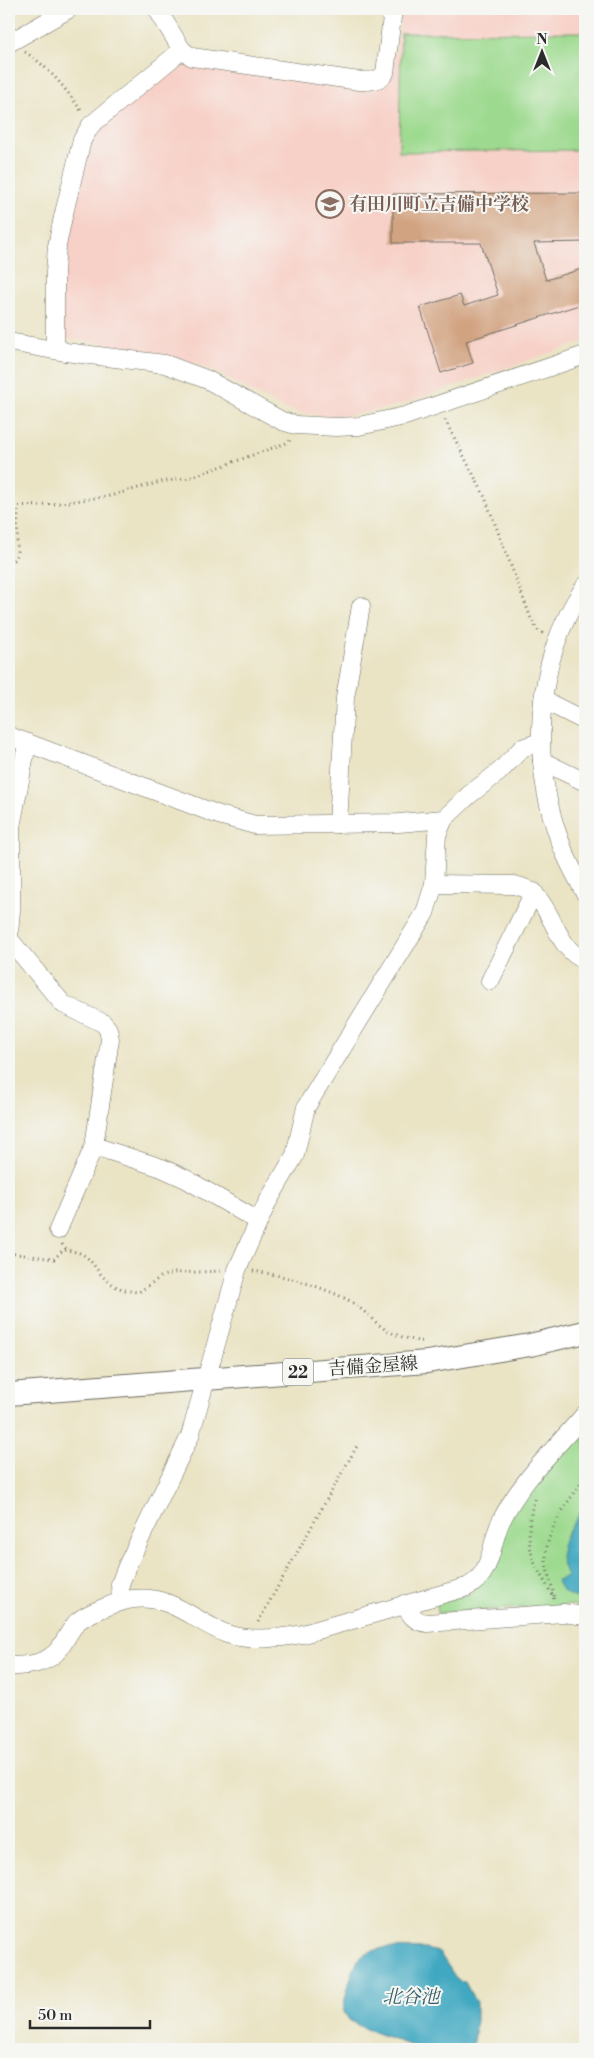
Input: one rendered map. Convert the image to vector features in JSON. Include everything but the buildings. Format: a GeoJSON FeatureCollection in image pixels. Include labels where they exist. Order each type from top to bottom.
{"type":"FeatureCollection","features":[{"type":"Feature","properties":{"kind":"main road","name":"吉備金屋線"},"geometry":{"type":"LineString","coordinates":[[9,1394],[427,1362],[530,1344],[585,1332]]}},
{"type":"Feature","properties":{"kind":"street"},"geometry":{"type":"LineString","coordinates":[[10,42],[69,9]]}},
{"type":"Feature","properties":{"kind":"street"},"geometry":{"type":"LineString","coordinates":[[157,9],[182,50],[192,57],[359,81],[373,81],[381,78],[385,73],[393,9]]}},
{"type":"Feature","properties":{"kind":"street"},"geometry":{"type":"LineString","coordinates":[[65,352],[58,348],[55,342],[54,272],[57,246],[82,140],[91,125],[182,50]]}},
{"type":"Feature","properties":{"kind":"street"},"geometry":{"type":"LineString","coordinates":[[9,342],[65,352],[148,361],[182,369],[208,380],[282,421],[296,425],[359,426],[405,416],[585,355]]}},
{"type":"Feature","properties":{"kind":"street"},"geometry":{"type":"LineString","coordinates":[[585,586],[569,614],[549,667],[543,700],[540,742],[548,802],[554,826],[563,850],[585,893]]}},
{"type":"Feature","properties":{"kind":"street"},"geometry":{"type":"LineString","coordinates":[[338,824],[345,698],[361,606]]}},
{"type":"Feature","properties":{"kind":"street"},"geometry":{"type":"LineString","coordinates":[[543,700],[585,721]]}},
{"type":"Feature","properties":{"kind":"street"},"geometry":{"type":"LineString","coordinates":[[9,736],[210,812],[255,825],[338,824],[444,819]]}},
{"type":"Feature","properties":{"kind":"street"},"geometry":{"type":"LineString","coordinates":[[121,1602],[120,1584],[127,1566],[190,1436],[237,1270],[267,1202],[295,1155],[306,1107],[424,913],[434,884],[437,834],[444,819],[469,795],[499,772],[522,748],[540,742]]}},
{"type":"Feature","properties":{"kind":"street"},"geometry":{"type":"LineString","coordinates":[[9,934],[11,910],[11,827],[26,744]]}},
{"type":"Feature","properties":{"kind":"street"},"geometry":{"type":"LineString","coordinates":[[542,761],[585,782]]}},
{"type":"Feature","properties":{"kind":"street"},"geometry":{"type":"LineString","coordinates":[[434,884],[513,885],[526,887],[534,892],[571,952],[585,960]]}},
{"type":"Feature","properties":{"kind":"street"},"geometry":{"type":"LineString","coordinates":[[490,981],[534,892]]}},
{"type":"Feature","properties":{"kind":"street"},"geometry":{"type":"LineString","coordinates":[[9,939],[63,1004],[103,1023],[108,1029],[110,1039],[94,1146],[58,1230]]}},
{"type":"Feature","properties":{"kind":"street"},"geometry":{"type":"LineString","coordinates":[[94,1146],[162,1168],[186,1179],[258,1222]]}},
{"type":"Feature","properties":{"kind":"street"},"geometry":{"type":"LineString","coordinates":[[9,1666],[39,1663],[46,1660],[60,1648],[78,1622],[121,1602],[143,1598],[165,1601],[228,1634],[249,1638],[303,1634],[467,1587],[482,1577],[501,1521],[515,1496],[585,1414]]}},
{"type":"Feature","properties":{"kind":"street"},"geometry":{"type":"LineString","coordinates":[[404,1604],[412,1617],[419,1622],[427,1623],[563,1613],[585,1616]]}},
{"type":"Feature","properties":{"kind":"path"},"geometry":{"type":"LineString","coordinates":[[10,42],[44,65],[54,75],[91,125]]}},
{"type":"Feature","properties":{"kind":"path"},"geometry":{"type":"LineString","coordinates":[[438,406],[484,495],[532,621],[538,630],[557,642]]}},
{"type":"Feature","properties":{"kind":"path"},"geometry":{"type":"LineString","coordinates":[[9,506],[84,502],[160,482],[189,478],[289,442],[296,425]]}},
{"type":"Feature","properties":{"kind":"path"},"geometry":{"type":"LineString","coordinates":[[9,564],[15,559],[17,554],[18,507]]}},
{"type":"Feature","properties":{"kind":"path"},"geometry":{"type":"LineString","coordinates":[[9,1254],[54,1259],[62,1251],[67,1250]]}},
{"type":"Feature","properties":{"kind":"path"},"geometry":{"type":"LineString","coordinates":[[249,1638],[357,1446]]}},
{"type":"Feature","properties":{"kind":"path"},"geometry":{"type":"LineString","coordinates":[[535,1498],[530,1518],[530,1547],[537,1570],[556,1605],[546,1563],[548,1540],[557,1519],[585,1478]]}},
{"type":"Feature","properties":{"kind":"shaded area","name":"有田川町立吉備中学校"},"geometry":{"type":"Polygon","coordinates":[[[402,9],[585,9],[585,341],[405,403],[344,416],[320,416],[278,406],[210,369],[188,361],[159,353],[65,338],[62,332],[62,267],[66,240],[89,145],[98,130],[171,67],[184,61],[373,91],[380,88],[386,81],[397,47],[402,9]]]}},
{"type":"Feature","properties":{"kind":"green space"},"geometry":{"type":"Polygon","coordinates":[[[585,32],[585,150],[399,152],[401,33],[585,32]]]}},
{"type":"Feature","properties":{"kind":"green space"},"geometry":{"type":"Polygon","coordinates":[[[585,1427],[585,1607],[572,1605],[438,1613],[437,1603],[472,1593],[512,1514],[533,1481],[585,1427]]]}},
{"type":"Feature","properties":{"kind":"water"},"geometry":{"type":"Polygon","coordinates":[[[585,1506],[585,1599],[568,1594],[557,1581],[567,1577],[561,1557],[561,1550],[569,1530],[585,1506]]]}},
{"type":"Feature","properties":{"kind":"water","name":"北谷池"},"geometry":{"type":"Polygon","coordinates":[[[383,1948],[425,1949],[439,1952],[458,1981],[465,1982],[476,2003],[476,2021],[472,2049],[420,2049],[363,2028],[349,2020],[344,2012],[344,2003],[352,1973],[358,1960],[366,1953],[383,1948]]]}},
{"type":"Feature","properties":{"kind":"place","name":"有田川町立吉備中学校"},"geometry":{"type":"Point","coordinates":[330,204]}}]}
